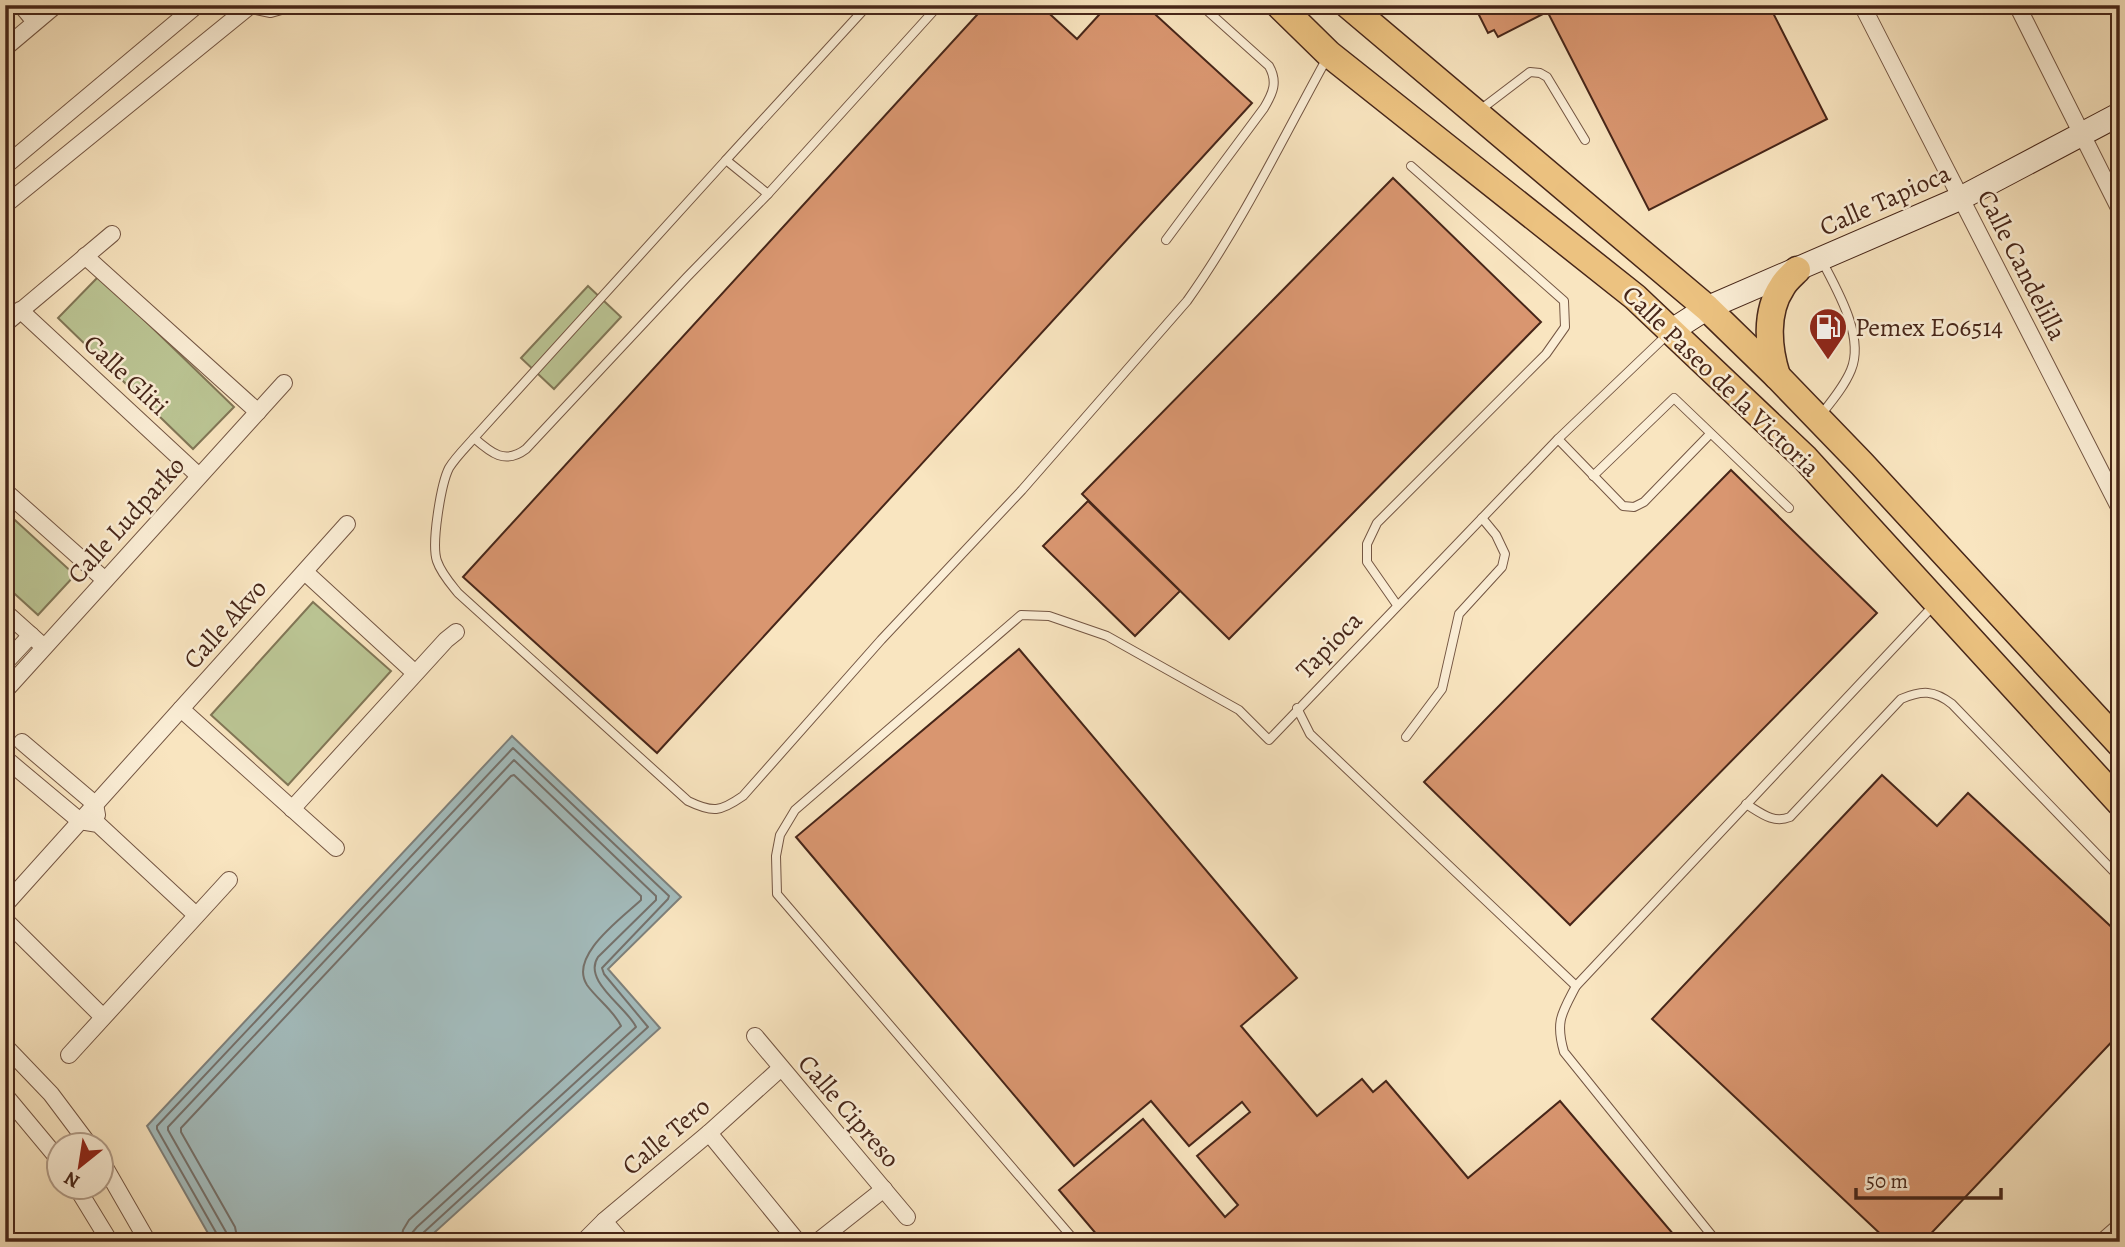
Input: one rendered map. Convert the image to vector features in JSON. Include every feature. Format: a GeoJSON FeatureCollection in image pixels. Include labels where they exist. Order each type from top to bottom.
{"type":"FeatureCollection","features":[{"type":"Feature","properties":{"kind":"main road","name":"Calle Paseo de la Victoria"},"geometry":{"type":"LineString","coordinates":[[1279,5],[1329,54],[1626,289],[1805,458],[2120,803]]}},
{"type":"Feature","properties":{"kind":"main road","name":"Calle Paseo de la Victoria"},"geometry":{"type":"LineString","coordinates":[[1348,5],[1707,308],[1818,418],[2120,744]]}},
{"type":"Feature","properties":{"kind":"main road"},"geometry":{"type":"LineString","coordinates":[[1777,376],[1770,353],[1770,328],[1781,287],[1797,270]]}},
{"type":"Feature","properties":{"kind":"main road"},"geometry":{"type":"LineString","coordinates":[[1936,603],[1946,597],[1958,598],[1973,607],[2038,675],[2075,696]]}},
{"type":"Feature","properties":{"kind":"street"},"geometry":{"type":"LineString","coordinates":[[21,5],[35,22]]}},
{"type":"Feature","properties":{"kind":"street"},"geometry":{"type":"LineString","coordinates":[[5,48],[56,5]]}},
{"type":"Feature","properties":{"kind":"street"},"geometry":{"type":"LineString","coordinates":[[5,166],[197,5]]}},
{"type":"Feature","properties":{"kind":"street"},"geometry":{"type":"LineString","coordinates":[[5,205],[251,5],[270,9],[284,5]]}},
{"type":"Feature","properties":{"kind":"street","name":"Calle Candelilla"},"geometry":{"type":"LineString","coordinates":[[1862,5],[2120,509]]}},
{"type":"Feature","properties":{"kind":"street"},"geometry":{"type":"LineString","coordinates":[[2017,5],[2120,210]]}},
{"type":"Feature","properties":{"kind":"street","name":"Calle Tapioca"},"geometry":{"type":"LineString","coordinates":[[1671,331],[1707,308],[1961,198],[2120,114]]}},
{"type":"Feature","properties":{"kind":"street"},"geometry":{"type":"LineString","coordinates":[[5,324],[112,234]]}},
{"type":"Feature","properties":{"kind":"street"},"geometry":{"type":"LineString","coordinates":[[85,256],[258,412]]}},
{"type":"Feature","properties":{"kind":"street","name":"Calle Gliti"},"geometry":{"type":"LineString","coordinates":[[20,310],[199,476]]}},
{"type":"Feature","properties":{"kind":"street","name":"Calle Ludparko"},"geometry":{"type":"LineString","coordinates":[[5,691],[284,383]]}},
{"type":"Feature","properties":{"kind":"street"},"geometry":{"type":"LineString","coordinates":[[5,491],[105,580]]}},
{"type":"Feature","properties":{"kind":"street","name":"Calle Akvo"},"geometry":{"type":"LineString","coordinates":[[5,905],[347,524]]}},
{"type":"Feature","properties":{"kind":"street","name":"Calle Akvo"},"geometry":{"type":"LineString","coordinates":[[305,572],[415,673]]}},
{"type":"Feature","properties":{"kind":"street"},"geometry":{"type":"LineString","coordinates":[[5,612],[44,647]]}},
{"type":"Feature","properties":{"kind":"street"},"geometry":{"type":"LineString","coordinates":[[292,809],[415,673],[456,632]]}},
{"type":"Feature","properties":{"kind":"street"},"geometry":{"type":"LineString","coordinates":[[5,663],[31,635]]}},
{"type":"Feature","properties":{"kind":"street","name":"Calle Akvo"},"geometry":{"type":"LineString","coordinates":[[181,709],[336,848]]}},
{"type":"Feature","properties":{"kind":"street"},"geometry":{"type":"LineString","coordinates":[[22,742],[6,758],[80,821],[98,824],[196,915]]}},
{"type":"Feature","properties":{"kind":"street"},"geometry":{"type":"LineString","coordinates":[[5,743],[22,742],[95,804],[98,824]]}},
{"type":"Feature","properties":{"kind":"street"},"geometry":{"type":"LineString","coordinates":[[69,1055],[229,880]]}},
{"type":"Feature","properties":{"kind":"street"},"geometry":{"type":"LineString","coordinates":[[5,920],[103,1017]]}},
{"type":"Feature","properties":{"kind":"street","name":"Calle Cipreso"},"geometry":{"type":"LineString","coordinates":[[755,1036],[907,1217]]}},
{"type":"Feature","properties":{"kind":"street"},"geometry":{"type":"LineString","coordinates":[[5,1046],[51,1094],[80,1132]]}},
{"type":"Feature","properties":{"kind":"street","name":"Calle Tero"},"geometry":{"type":"LineString","coordinates":[[583,1242],[781,1068]]}},
{"type":"Feature","properties":{"kind":"street"},"geometry":{"type":"LineString","coordinates":[[5,1095],[46,1144]]}},
{"type":"Feature","properties":{"kind":"street"},"geometry":{"type":"LineString","coordinates":[[709,1133],[798,1242]]}},
{"type":"Feature","properties":{"kind":"street"},"geometry":{"type":"LineString","coordinates":[[116,1186],[148,1242]]}},
{"type":"Feature","properties":{"kind":"street"},"geometry":{"type":"LineString","coordinates":[[817,1242],[884,1189]]}},
{"type":"Feature","properties":{"kind":"street"},"geometry":{"type":"LineString","coordinates":[[86,1202],[110,1242]]}},
{"type":"Feature","properties":{"kind":"street"},"geometry":{"type":"LineString","coordinates":[[604,1221],[622,1242]]}},
{"type":"Feature","properties":{"kind":"lane"},"geometry":{"type":"LineString","coordinates":[[868,5],[474,438],[449,468],[439,506],[436,559],[442,573],[458,593],[688,801],[707,810],[725,809],[743,796],[881,640],[1022,490],[1187,301],[1237,224],[1329,54]]}},
{"type":"Feature","properties":{"kind":"lane"},"geometry":{"type":"LineString","coordinates":[[474,438],[490,452],[502,456],[516,456],[526,449],[687,276],[768,194],[939,5]]}},
{"type":"Feature","properties":{"kind":"lane"},"geometry":{"type":"LineString","coordinates":[[1166,240],[1264,108],[1275,87],[1274,75],[1269,66],[1201,5]]}},
{"type":"Feature","properties":{"kind":"lane"},"geometry":{"type":"LineString","coordinates":[[1475,114],[1530,72],[1540,73],[1547,77],[1585,139]]}},
{"type":"Feature","properties":{"kind":"lane"},"geometry":{"type":"LineString","coordinates":[[726,160],[768,194]]}},
{"type":"Feature","properties":{"kind":"lane"},"geometry":{"type":"LineString","coordinates":[[1397,605],[1367,562],[1367,544],[1377,523],[1546,354],[1565,327],[1564,301],[1410,166]]}},
{"type":"Feature","properties":{"kind":"lane"},"geometry":{"type":"LineString","coordinates":[[1818,418],[1852,369],[1856,347],[1847,312],[1821,258]]}},
{"type":"Feature","properties":{"kind":"lane","name":"Tapioca"},"geometry":{"type":"LineString","coordinates":[[1576,986],[1310,734],[1297,708],[1558,439],[1671,331]]}},
{"type":"Feature","properties":{"kind":"lane"},"geometry":{"type":"LineString","coordinates":[[1593,476],[1674,398],[1788,508]]}},
{"type":"Feature","properties":{"kind":"lane"},"geometry":{"type":"LineString","coordinates":[[1558,439],[1623,506],[1634,507],[1644,502],[1710,434]]}},
{"type":"Feature","properties":{"kind":"lane"},"geometry":{"type":"LineString","coordinates":[[1406,737],[1442,688],[1459,614],[1502,567],[1505,554],[1496,535],[1482,517]]}},
{"type":"Feature","properties":{"kind":"lane"},"geometry":{"type":"LineString","coordinates":[[1717,1242],[1564,1052],[1558,1031],[1562,1012],[1576,986],[1936,603]]}},
{"type":"Feature","properties":{"kind":"lane"},"geometry":{"type":"LineString","coordinates":[[1076,1242],[777,894],[776,856],[780,835],[795,810],[1021,615],[1049,616],[1079,624],[1107,636],[1239,710],[1269,740],[1297,708]]}},
{"type":"Feature","properties":{"kind":"lane"},"geometry":{"type":"LineString","coordinates":[[1746,804],[1780,821],[1790,817],[1901,699],[1918,692],[1941,696],[1962,714],[2120,878]]}},
{"type":"Feature","properties":{"kind":"lane"},"geometry":{"type":"LineString","coordinates":[[2096,1242],[2120,1221]]}},
{"type":"Feature","properties":{"kind":"green space"},"geometry":{"type":"Polygon","coordinates":[[[99,276],[234,407],[193,449],[58,318],[99,276]]]}},
{"type":"Feature","properties":{"kind":"green space"},"geometry":{"type":"Polygon","coordinates":[[[588,286],[621,317],[554,389],[521,358],[588,286]]]}},
{"type":"Feature","properties":{"kind":"green space"},"geometry":{"type":"Polygon","coordinates":[[[5,511],[75,575],[38,615],[5,585],[5,511]]]}},
{"type":"Feature","properties":{"kind":"green space"},"geometry":{"type":"Polygon","coordinates":[[[313,602],[391,671],[288,785],[211,715],[313,602]]]}},
{"type":"Feature","properties":{"kind":"water"},"geometry":{"type":"Polygon","coordinates":[[[512,736],[681,897],[608,969],[660,1028],[424,1242],[213,1242],[147,1126],[512,736]]]}},
{"type":"Feature","properties":{"kind":"building"},"geometry":{"type":"Polygon","coordinates":[[[986,5],[1040,5],[1077,39],[1108,5],[1145,5],[1252,103],[657,753],[463,577],[986,5]]]}},
{"type":"Feature","properties":{"kind":"building"},"geometry":{"type":"Polygon","coordinates":[[[1474,5],[1544,5],[1547,12],[1498,37],[1494,30],[1488,33],[1474,5]]]}},
{"type":"Feature","properties":{"kind":"building"},"geometry":{"type":"Polygon","coordinates":[[[1544,5],[1769,5],[1827,119],[1649,210],[1544,5]]]}},
{"type":"Feature","properties":{"kind":"building"},"geometry":{"type":"Polygon","coordinates":[[[1393,178],[1541,322],[1229,639],[1082,494],[1393,178]]]}},
{"type":"Feature","properties":{"kind":"building"},"geometry":{"type":"Polygon","coordinates":[[[1731,470],[1877,613],[1570,925],[1424,782],[1731,470]]]}},
{"type":"Feature","properties":{"kind":"building"},"geometry":{"type":"Polygon","coordinates":[[[1088,501],[1180,591],[1135,636],[1043,546],[1088,501]]]}},
{"type":"Feature","properties":{"kind":"building"},"geometry":{"type":"Polygon","coordinates":[[[1019,649],[1297,978],[1241,1026],[1317,1116],[1362,1079],[1373,1092],[1386,1081],[1468,1178],[1560,1101],[1680,1242],[1103,1242],[1059,1190],[1143,1119],[1225,1217],[1238,1205],[1197,1156],[1250,1112],[1242,1102],[1189,1146],[1151,1101],[1074,1166],[796,837],[1019,649]]]}},
{"type":"Feature","properties":{"kind":"building"},"geometry":{"type":"Polygon","coordinates":[[[1882,775],[1937,826],[1968,793],[2120,935],[2120,942],[2113,949],[2120,956],[2120,1033],[1923,1242],[1889,1242],[1652,1019],[1882,775]]]}},
{"type":"Feature","properties":{"kind":"place","name":"Pemex E06514"},"geometry":{"type":"Point","coordinates":[1828,361]}}]}
